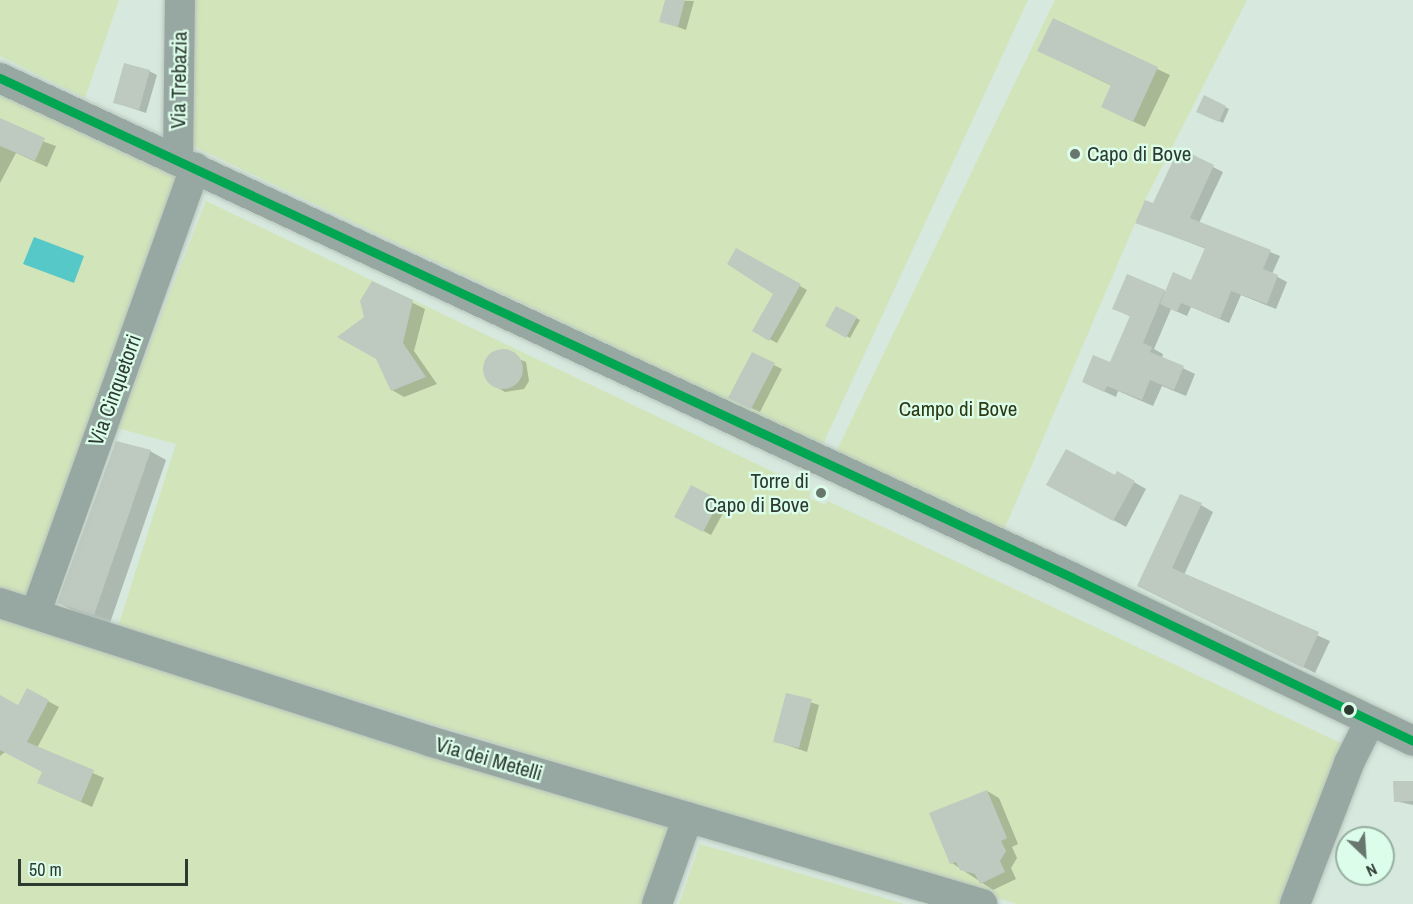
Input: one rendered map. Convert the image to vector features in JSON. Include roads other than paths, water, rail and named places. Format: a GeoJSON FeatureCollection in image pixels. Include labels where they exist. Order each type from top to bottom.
{"type":"FeatureCollection","features":[{"type":"Feature","properties":{"kind":"street","name":"Via Trebazia"},"geometry":{"type":"LineString","coordinates":[[180,0],[186,165]]}},
{"type":"Feature","properties":{"kind":"street"},"geometry":{"type":"LineString","coordinates":[[0,78],[1113,596],[1413,741]]}},
{"type":"Feature","properties":{"kind":"street","name":"Via Cinquetorri"},"geometry":{"type":"LineString","coordinates":[[36,612],[186,165]]}},
{"type":"Feature","properties":{"kind":"street","name":"Via dei Metelli"},"geometry":{"type":"LineString","coordinates":[[0,603],[36,612],[429,741],[982,904]]}},
{"type":"Feature","properties":{"kind":"street"},"geometry":{"type":"LineString","coordinates":[[1295,904],[1349,763],[1370,721]]}},
{"type":"Feature","properties":{"kind":"street"},"geometry":{"type":"LineString","coordinates":[[657,904],[688,817]]}},
{"type":"Feature","properties":{"kind":"water"},"geometry":{"type":"Polygon","coordinates":[[[34,237],[84,256],[74,283],[23,264],[34,237]]]}},
{"type":"Feature","properties":{"kind":"place","name":"Capo di Bove"},"geometry":{"type":"Point","coordinates":[1075,154]}},
{"type":"Feature","properties":{"kind":"place","name":"Torre di Capo di Bove"},"geometry":{"type":"Point","coordinates":[821,493]}},
{"type":"Feature","properties":{"kind":"park label","name":"Campo di Bove"},"geometry":{"type":"Point","coordinates":[958,409]}}]}
